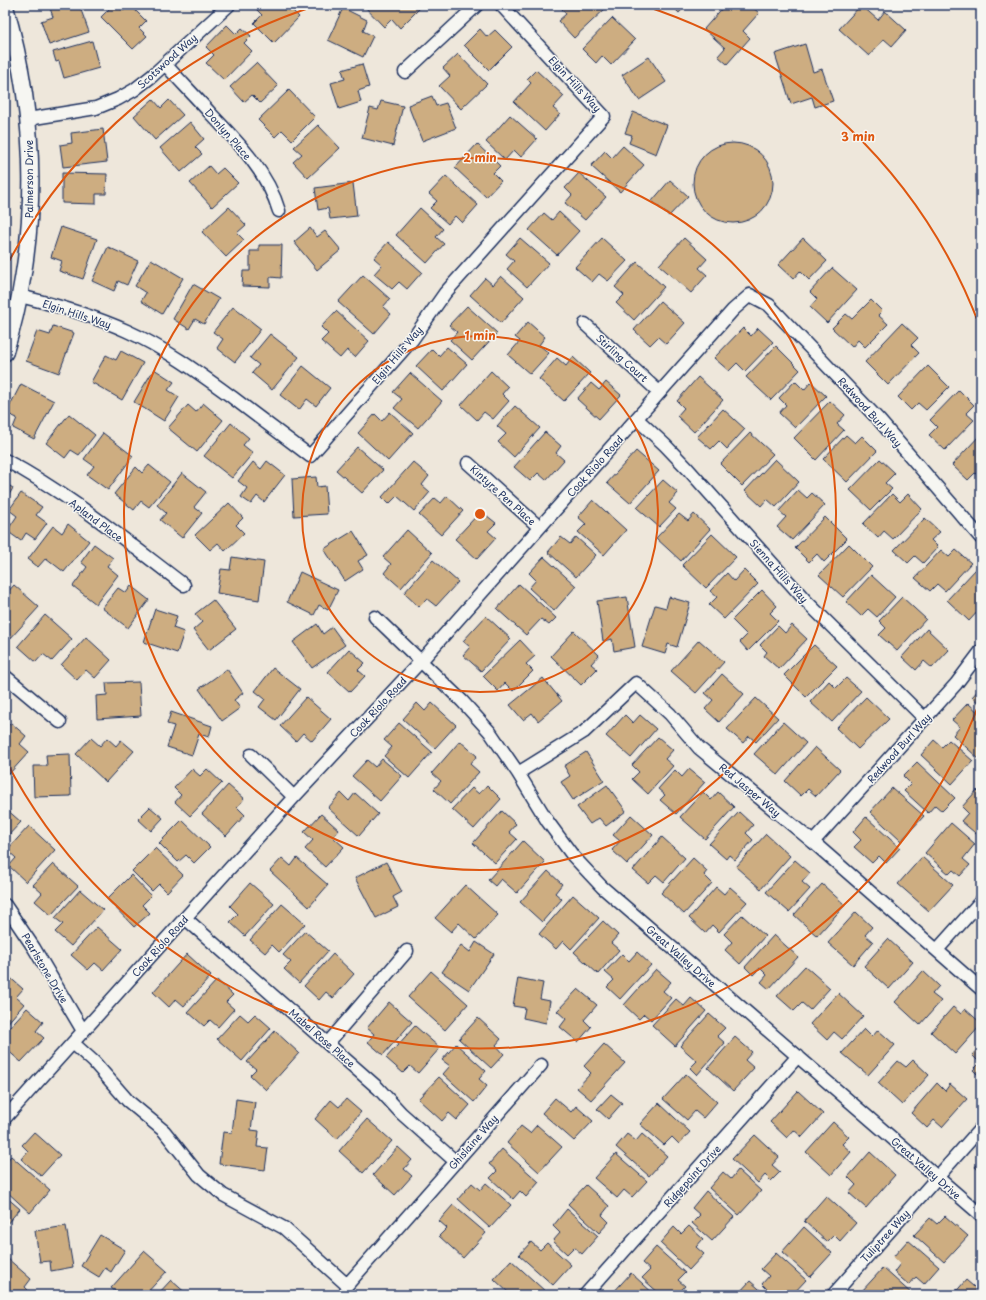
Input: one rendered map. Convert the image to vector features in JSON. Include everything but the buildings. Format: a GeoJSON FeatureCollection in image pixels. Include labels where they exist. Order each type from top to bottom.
{"type":"FeatureCollection","features":[{"type":"Feature","properties":{"kind":"street","name":"Palmerson Drive"},"geometry":{"type":"LineString","coordinates":[[5,5],[15,38],[23,78],[31,161],[31,202],[27,254],[20,296],[5,353]]}},
{"type":"Feature","properties":{"kind":"street","name":"Scotswood Way"},"geometry":{"type":"LineString","coordinates":[[28,119],[96,108],[118,99],[134,90],[165,64],[229,5]]}},
{"type":"Feature","properties":{"kind":"street"},"geometry":{"type":"LineString","coordinates":[[405,72],[477,5]]}},
{"type":"Feature","properties":{"kind":"street","name":"Elgin Hills Way"},"geometry":{"type":"LineString","coordinates":[[20,296],[91,316],[127,331],[154,345],[194,369],[310,456],[412,340],[445,293],[604,116],[501,5]]}},
{"type":"Feature","properties":{"kind":"street","name":"Donlyn Place"},"geometry":{"type":"LineString","coordinates":[[165,64],[231,135],[257,166],[269,187],[279,211]]}},
{"type":"Feature","properties":{"kind":"street","name":"Cook Riolo Road"},"geometry":{"type":"LineString","coordinates":[[5,1118],[294,796],[421,661],[539,527],[637,420],[659,392],[733,310],[750,295]]}},
{"type":"Feature","properties":{"kind":"street","name":"Redwood Burl Way"},"geometry":{"type":"LineString","coordinates":[[750,295],[769,305],[874,414],[981,538]]}},
{"type":"Feature","properties":{"kind":"street","name":"Stirling Court"},"geometry":{"type":"LineString","coordinates":[[585,324],[659,392]]}},
{"type":"Feature","properties":{"kind":"street","name":"Sienna Hills Way"},"geometry":{"type":"LineString","coordinates":[[637,420],[665,445],[687,468],[806,601],[925,719]]}},
{"type":"Feature","properties":{"kind":"street","name":"Apland Place"},"geometry":{"type":"LineString","coordinates":[[5,460],[30,473],[60,492],[184,585]]}},
{"type":"Feature","properties":{"kind":"street","name":"Kintyre Pen Place"},"geometry":{"type":"LineString","coordinates":[[468,462],[539,527]]}},
{"type":"Feature","properties":{"kind":"street","name":"Great Valley Drive"},"geometry":{"type":"LineString","coordinates":[[375,617],[462,700],[490,732],[518,773],[548,822],[573,856],[602,887],[981,1215]]}},
{"type":"Feature","properties":{"kind":"street","name":"Redwood Burl Way"},"geometry":{"type":"LineString","coordinates":[[813,842],[956,684],[981,651]]}},
{"type":"Feature","properties":{"kind":"street"},"geometry":{"type":"LineString","coordinates":[[5,676],[60,722]]}},
{"type":"Feature","properties":{"kind":"street","name":"Red Jasper Way"},"geometry":{"type":"LineString","coordinates":[[518,773],[584,732],[636,683],[670,714],[700,748],[813,842],[981,989]]}},
{"type":"Feature","properties":{"kind":"street"},"geometry":{"type":"LineString","coordinates":[[251,755],[294,796]]}},
{"type":"Feature","properties":{"kind":"street"},"geometry":{"type":"LineString","coordinates":[[937,950],[981,901]]}},
{"type":"Feature","properties":{"kind":"street","name":"Pearlstone Drive"},"geometry":{"type":"LineString","coordinates":[[5,905],[34,948],[83,1031]]}},
{"type":"Feature","properties":{"kind":"street","name":"Mabel Rose Place"},"geometry":{"type":"LineString","coordinates":[[185,918],[378,1088],[401,1113],[456,1162]]}},
{"type":"Feature","properties":{"kind":"street"},"geometry":{"type":"LineString","coordinates":[[328,1043],[407,952]]}},
{"type":"Feature","properties":{"kind":"street","name":"Ghislaine Way"},"geometry":{"type":"LineString","coordinates":[[73,1043],[94,1062],[128,1100],[164,1131],[199,1175],[224,1196],[284,1228],[348,1285],[541,1065]]}},
{"type":"Feature","properties":{"kind":"street","name":"Ridgepoint Drive"},"geometry":{"type":"LineString","coordinates":[[585,1295],[798,1056]]}},
{"type":"Feature","properties":{"kind":"street","name":"Tuliptree Way"},"geometry":{"type":"LineString","coordinates":[[832,1295],[981,1128]]}}]}
